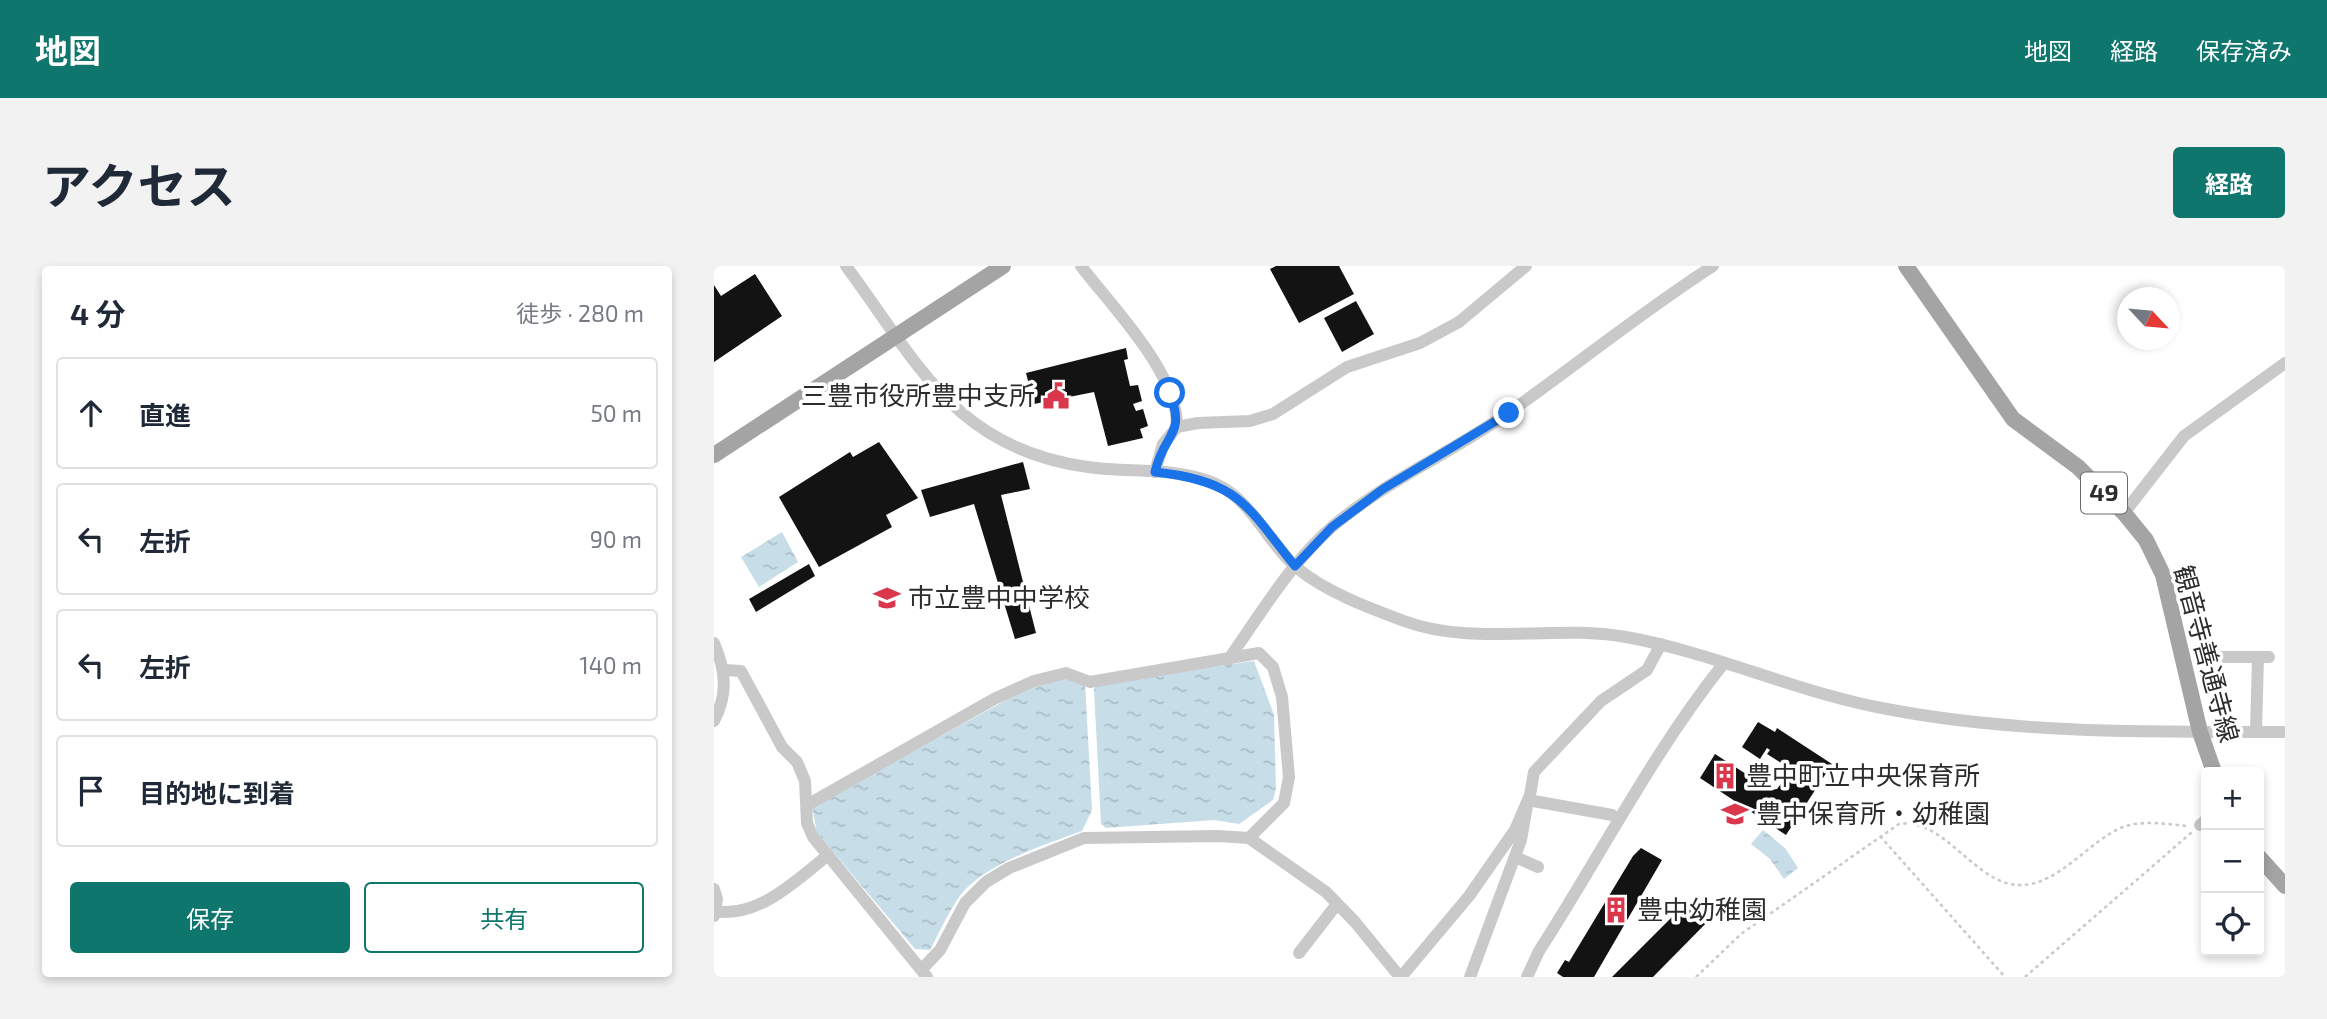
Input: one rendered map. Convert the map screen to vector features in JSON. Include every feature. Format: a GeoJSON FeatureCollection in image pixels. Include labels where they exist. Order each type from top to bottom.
{"type":"FeatureCollection","features":[{"type":"Feature","properties":{"kind":"main road"},"geometry":{"type":"LineString","coordinates":[[714,455],[1003,266]]}},
{"type":"Feature","properties":{"kind":"main road","name":"観音寺善通寺線"},"geometry":{"type":"LineString","coordinates":[[1906,266],[2013,419],[2078,467],[2124,513],[2146,540],[2163,575],[2200,732],[2212,767]]}},
{"type":"Feature","properties":{"kind":"main road"},"geometry":{"type":"LineString","coordinates":[[2264,863],[2285,886]]}},
{"type":"Feature","properties":{"kind":"street"},"geometry":{"type":"LineString","coordinates":[[846,266],[933,387],[958,412],[982,430],[1047,459],[1088,467],[1195,477],[1233,495],[1249,508],[1295,566],[1333,590],[1405,622],[1435,630],[1620,636],[1661,644],[1822,694],[1887,709],[2028,726],[2285,732]]}},
{"type":"Feature","properties":{"kind":"street"},"geometry":{"type":"LineString","coordinates":[[1081,266],[1152,358],[1170,393],[1177,413],[1177,427],[1163,444],[1155,472]]}},
{"type":"Feature","properties":{"kind":"street"},"geometry":{"type":"LineString","coordinates":[[1177,427],[1198,423],[1250,421],[1273,414],[1347,367],[1420,343],[1459,322],[1487,302],[1526,266]]}},
{"type":"Feature","properties":{"kind":"street"},"geometry":{"type":"LineString","coordinates":[[1228,660],[1295,566],[1332,527],[1383,489],[1509,413],[1648,307],[1713,266]]}},
{"type":"Feature","properties":{"kind":"street"},"geometry":{"type":"LineString","coordinates":[[2124,513],[2184,436],[2285,363]]}},
{"type":"Feature","properties":{"kind":"street"},"geometry":{"type":"LineString","coordinates":[[714,643],[724,670],[724,690],[714,721]]}},
{"type":"Feature","properties":{"kind":"street"},"geometry":{"type":"LineString","coordinates":[[1470,977],[1515,857],[1534,772],[1601,701],[1647,670],[1661,644]]}},
{"type":"Feature","properties":{"kind":"street"},"geometry":{"type":"LineString","coordinates":[[807,805],[994,699],[1034,681],[1066,673],[1090,682],[1259,653],[1273,667],[1282,697],[1289,777],[1284,803],[1249,838]]}},
{"type":"Feature","properties":{"kind":"street"},"geometry":{"type":"LineString","coordinates":[[2211,657],[2263,657],[2256,732]]}},
{"type":"Feature","properties":{"kind":"street"},"geometry":{"type":"LineString","coordinates":[[1527,977],[1539,951],[1645,776],[1700,693],[1724,663]]}},
{"type":"Feature","properties":{"kind":"street"},"geometry":{"type":"LineString","coordinates":[[724,670],[741,671],[782,747],[797,762],[805,781],[807,823],[828,855],[925,973],[965,903],[986,882],[1009,868],[1061,845],[1084,838],[1249,838],[1337,904],[1400,977],[1469,896],[1515,830],[1528,800]]}},
{"type":"Feature","properties":{"kind":"street"},"geometry":{"type":"LineString","coordinates":[[1528,800],[1612,815]]}},
{"type":"Feature","properties":{"kind":"street"},"geometry":{"type":"LineString","coordinates":[[714,889],[714,914],[727,914],[781,893],[828,855]]}},
{"type":"Feature","properties":{"kind":"street"},"geometry":{"type":"LineString","coordinates":[[1515,857],[1538,867]]}},
{"type":"Feature","properties":{"kind":"street"},"geometry":{"type":"LineString","coordinates":[[1299,953],[1337,904]]}},
{"type":"Feature","properties":{"kind":"path"},"geometry":{"type":"LineString","coordinates":[[1696,977],[1741,934],[1899,824],[1911,823],[1926,829],[1992,875],[2011,884],[2031,882],[2055,873],[2121,828],[2136,824],[2198,827],[2025,977]]}},
{"type":"Feature","properties":{"kind":"path"},"geometry":{"type":"LineString","coordinates":[[1880,836],[2005,977]]}},
{"type":"Feature","properties":{"kind":"water"},"geometry":{"type":"Polygon","coordinates":[[[782,532],[798,562],[759,587],[741,557],[782,532]]]}},
{"type":"Feature","properties":{"kind":"water"},"geometry":{"type":"Polygon","coordinates":[[[1254,661],[1274,715],[1276,788],[1273,800],[1239,824],[1214,820],[1106,828],[1101,824],[1094,689],[1098,683],[1254,661]]]}},
{"type":"Feature","properties":{"kind":"water"},"geometry":{"type":"Polygon","coordinates":[[[1066,679],[1085,684],[1092,810],[1082,831],[1016,857],[983,875],[959,897],[930,950],[915,949],[817,833],[812,807],[1008,699],[1045,683],[1066,679]]]}},
{"type":"Feature","properties":{"kind":"water"},"geometry":{"type":"Polygon","coordinates":[[[1763,830],[1785,848],[1798,868],[1784,879],[1770,859],[1751,844],[1763,830]]]}},
{"type":"Feature","properties":{"kind":"building"},"geometry":{"type":"Polygon","coordinates":[[[1276,266],[1339,266],[1354,294],[1299,323],[1270,269],[1276,266]]]}},
{"type":"Feature","properties":{"kind":"building"},"geometry":{"type":"Polygon","coordinates":[[[755,274],[782,316],[714,362],[714,285],[721,296],[755,274]]]}},
{"type":"Feature","properties":{"kind":"building"},"geometry":{"type":"Polygon","coordinates":[[[1356,301],[1374,334],[1342,352],[1324,318],[1356,301]]]}},
{"type":"Feature","properties":{"kind":"building","name":"三豊市役所豊中支所"},"geometry":{"type":"Polygon","coordinates":[[[1126,348],[1128,359],[1124,360],[1130,386],[1138,385],[1142,401],[1133,404],[1136,411],[1143,409],[1148,426],[1140,429],[1143,438],[1108,446],[1094,392],[1034,404],[1026,373],[1126,348]]]}},
{"type":"Feature","properties":{"kind":"building"},"geometry":{"type":"Polygon","coordinates":[[[879,442],[918,498],[886,515],[892,527],[819,567],[779,497],[850,452],[853,457],[879,442]]]}},
{"type":"Feature","properties":{"kind":"building"},"geometry":{"type":"Polygon","coordinates":[[[1023,462],[1030,489],[1001,495],[1036,633],[1015,639],[974,504],[930,517],[921,490],[1023,462]]]}},
{"type":"Feature","properties":{"kind":"building"},"geometry":{"type":"Polygon","coordinates":[[[809,564],[815,576],[756,612],[749,599],[809,564]]]}},
{"type":"Feature","properties":{"kind":"building","name":"豊中町立中央保育所"},"geometry":{"type":"Polygon","coordinates":[[[1758,722],[1775,732],[1777,728],[1832,764],[1786,835],[1700,778],[1715,754],[1771,790],[1777,789],[1788,774],[1786,766],[1767,754],[1770,750],[1767,748],[1760,759],[1742,747],[1758,722]]]}},
{"type":"Feature","properties":{"kind":"building","name":"豊中幼稚園"},"geometry":{"type":"Polygon","coordinates":[[[1641,848],[1662,860],[1594,977],[1563,977],[1557,973],[1565,960],[1569,962],[1633,856],[1641,848]]]}},
{"type":"Feature","properties":{"kind":"building","name":"豊中幼稚園"},"geometry":{"type":"Polygon","coordinates":[[[1705,897],[1719,910],[1653,977],[1612,977],[1685,904],[1692,911],[1705,897]]]}},
{"type":"Feature","properties":{"kind":"place","name":"三豊市役所豊中支所"},"geometry":{"type":"Point","coordinates":[1056,396]}},
{"type":"Feature","properties":{"kind":"place","name":"市立豊中中学校"},"geometry":{"type":"Point","coordinates":[887,598]}},
{"type":"Feature","properties":{"kind":"place","name":"豊中町立中央保育所"},"geometry":{"type":"Point","coordinates":[1725,776]}},
{"type":"Feature","properties":{"kind":"place","name":"豊中保育所・幼稚園"},"geometry":{"type":"Point","coordinates":[1735,814]}},
{"type":"Feature","properties":{"kind":"place","name":"豊中幼稚園"},"geometry":{"type":"Point","coordinates":[1616,910]}},
{"type":"Feature","properties":{"kind":"route"},"geometry":{"type":"LineString","coordinates":[[1170,393],[1177,413],[1177,427],[1163,444],[1155,472],[1195,477],[1217,485],[1233,495],[1249,508],[1295,566],[1332,527],[1383,489],[1509,413]]}}]}
